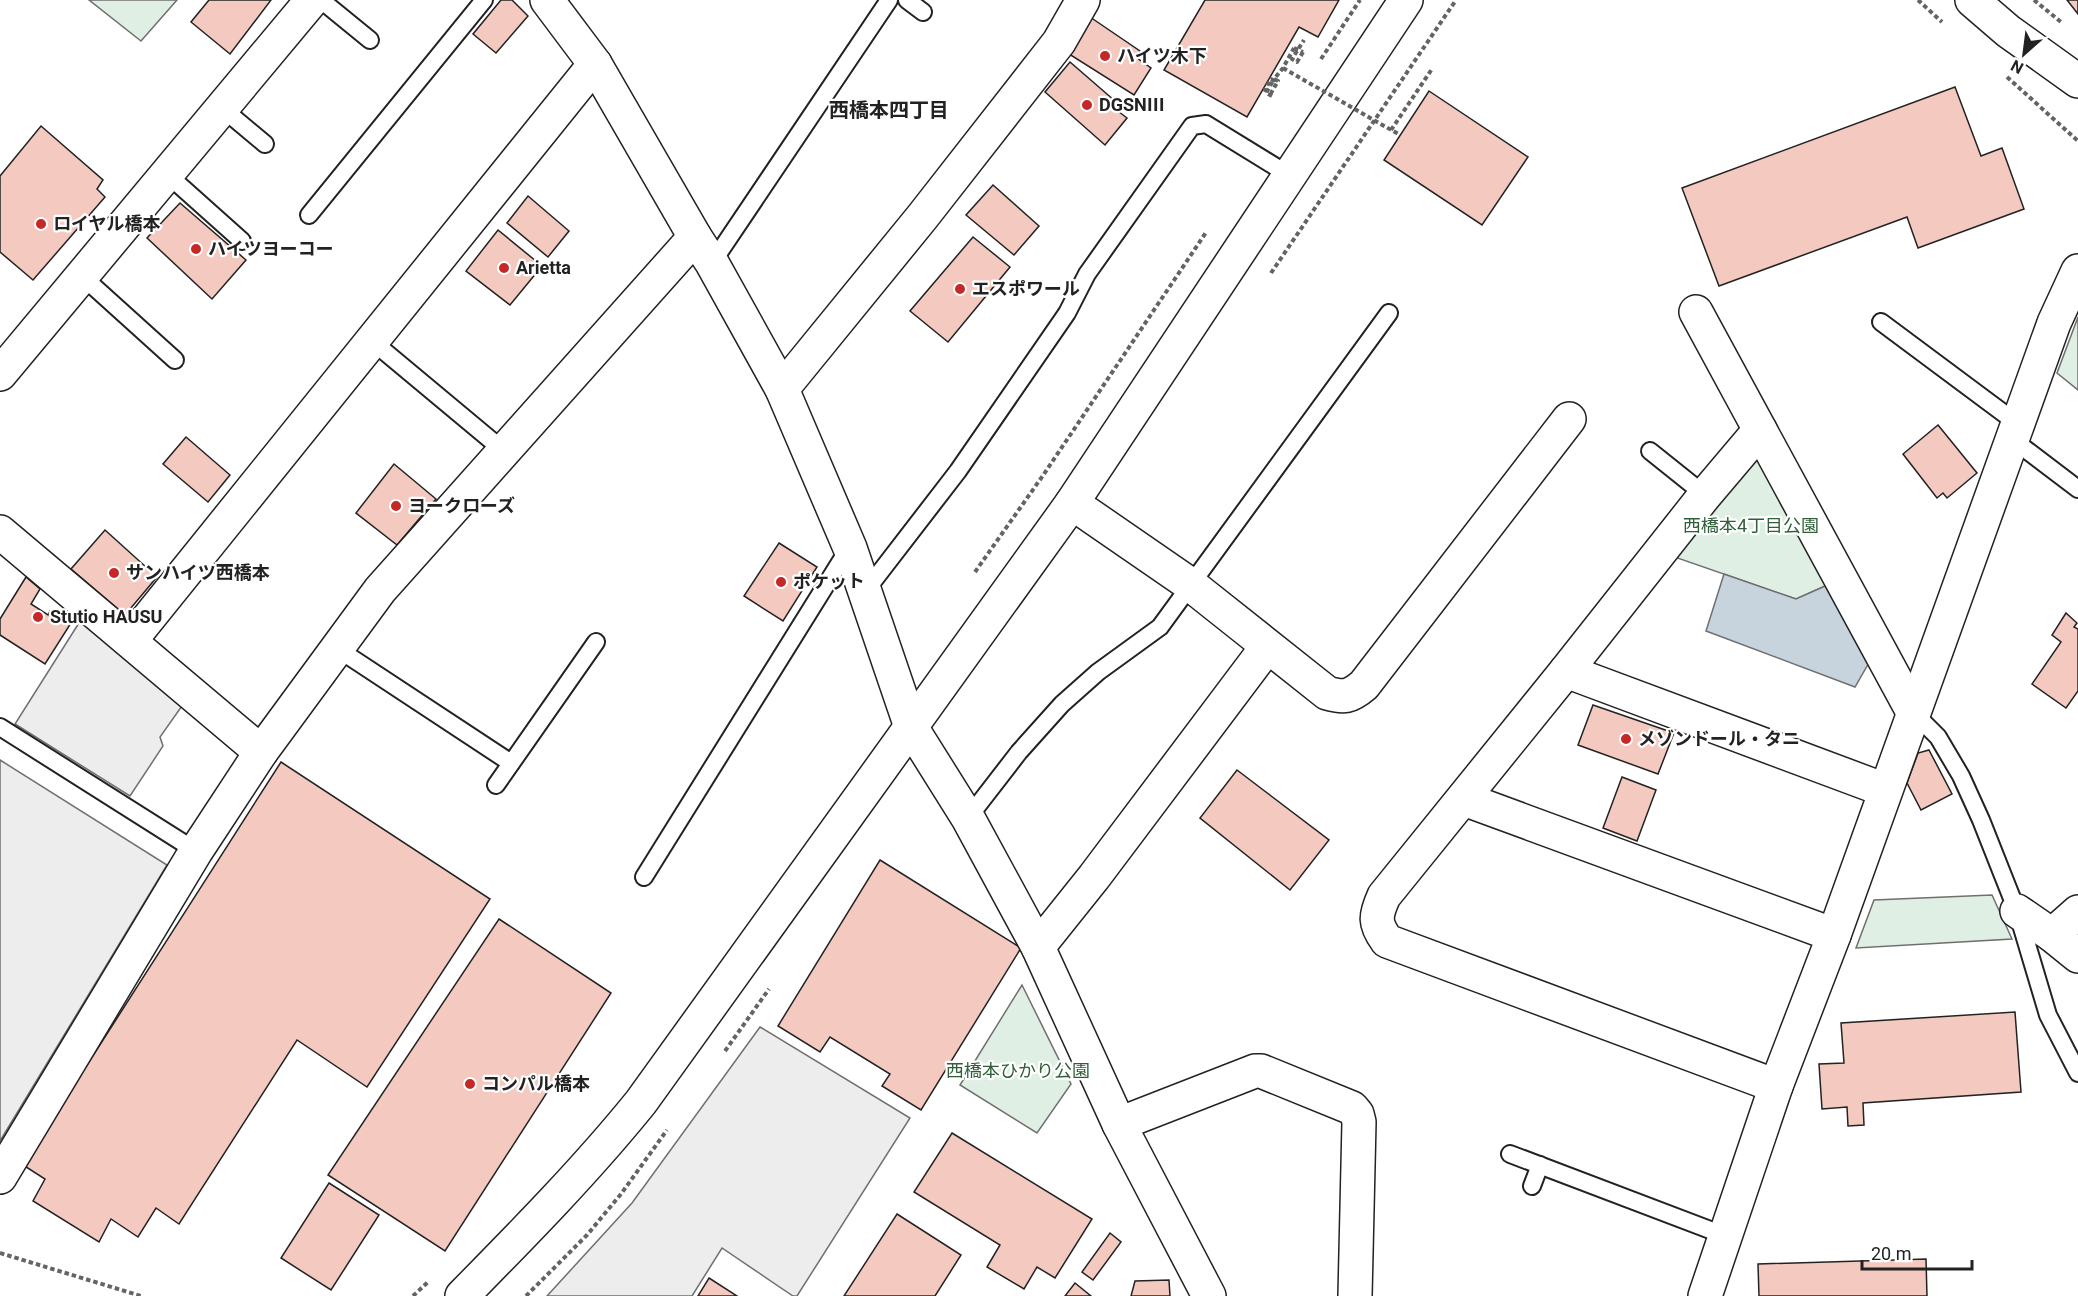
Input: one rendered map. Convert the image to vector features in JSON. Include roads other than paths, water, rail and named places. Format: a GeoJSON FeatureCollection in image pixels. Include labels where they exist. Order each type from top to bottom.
{"type":"FeatureCollection","features":[{"type":"Feature","properties":{"kind":"street"},"geometry":{"type":"LineString","coordinates":[[0,374],[312,0]]}},
{"type":"Feature","properties":{"kind":"street"},"geometry":{"type":"LineString","coordinates":[[547,0],[595,64],[782,389],[850,548],[912,727],[968,818],[1038,947],[1119,1124],[1209,1296]]}},
{"type":"Feature","properties":{"kind":"street"},"geometry":{"type":"LineString","coordinates":[[782,389],[923,216],[1059,42],[1083,0]]}},
{"type":"Feature","properties":{"kind":"street"},"geometry":{"type":"LineString","coordinates":[[462,1296],[612,1138],[641,1102],[1072,503],[1406,0]]}},
{"type":"Feature","properties":{"kind":"street"},"geometry":{"type":"LineString","coordinates":[[1972,0],[2008,31],[2078,81]]}},
{"type":"Feature","properties":{"kind":"street"},"geometry":{"type":"LineString","coordinates":[[130,641],[595,64]]}},
{"type":"Feature","properties":{"kind":"street"},"geometry":{"type":"LineString","coordinates":[[0,1177],[196,851],[261,752],[380,590],[504,451],[703,250]]}},
{"type":"Feature","properties":{"kind":"street"},"geometry":{"type":"LineString","coordinates":[[1705,1296],[1776,1086],[1834,935],[2054,323],[2078,271]]}},
{"type":"Feature","properties":{"kind":"street"},"geometry":{"type":"LineString","coordinates":[[1696,312],[1913,712]]}},
{"type":"Feature","properties":{"kind":"street"},"geometry":{"type":"LineString","coordinates":[[1072,503],[1191,585],[1327,693],[1340,697],[1353,695],[1364,685],[1569,419]]}},
{"type":"Feature","properties":{"kind":"street"},"geometry":{"type":"LineString","coordinates":[[1760,429],[1384,896],[1377,912],[1378,927],[1387,941],[1776,1086]]}},
{"type":"Feature","properties":{"kind":"street"},"geometry":{"type":"LineString","coordinates":[[0,532],[261,752]]}},
{"type":"Feature","properties":{"kind":"street"},"geometry":{"type":"LineString","coordinates":[[1038,947],[1094,877],[1268,647]]}},
{"type":"Feature","properties":{"kind":"street"},"geometry":{"type":"LineString","coordinates":[[1566,671],[1885,790]]}},
{"type":"Feature","properties":{"kind":"street"},"geometry":{"type":"LineString","coordinates":[[1464,799],[1834,935]]}},
{"type":"Feature","properties":{"kind":"street"},"geometry":{"type":"LineString","coordinates":[[2017,911],[2078,956]]}},
{"type":"Feature","properties":{"kind":"street"},"geometry":{"type":"LineString","coordinates":[[2052,935],[2078,912]]}},
{"type":"Feature","properties":{"kind":"street"},"geometry":{"type":"LineString","coordinates":[[1119,1124],[1255,1071],[1261,1071],[1352,1108],[1358,1114],[1359,1122],[1355,1296]]}},
{"type":"Feature","properties":{"kind":"lane"},"geometry":{"type":"LineString","coordinates":[[321,0],[370,40]]}},
{"type":"Feature","properties":{"kind":"lane"},"geometry":{"type":"LineString","coordinates":[[309,214],[484,0]]}},
{"type":"Feature","properties":{"kind":"lane"},"geometry":{"type":"LineString","coordinates":[[703,250],[889,0]]}},
{"type":"Feature","properties":{"kind":"lane"},"geometry":{"type":"LineString","coordinates":[[907,0],[923,12]]}},
{"type":"Feature","properties":{"kind":"lane"},"geometry":{"type":"LineString","coordinates":[[222,108],[265,144]]}},
{"type":"Feature","properties":{"kind":"lane"},"geometry":{"type":"LineString","coordinates":[[864,593],[965,461],[1062,321],[1087,274],[1192,126],[1206,124],[1289,176]]}},
{"type":"Feature","properties":{"kind":"lane"},"geometry":{"type":"LineString","coordinates":[[167,174],[242,241]]}},
{"type":"Feature","properties":{"kind":"lane"},"geometry":{"type":"LineString","coordinates":[[82,276],[175,360]]}},
{"type":"Feature","properties":{"kind":"lane"},"geometry":{"type":"LineString","coordinates":[[968,818],[1019,752],[1062,704],[1098,672],[1160,627],[1389,313]]}},
{"type":"Feature","properties":{"kind":"lane"},"geometry":{"type":"LineString","coordinates":[[1881,322],[2015,432],[2078,489]]}},
{"type":"Feature","properties":{"kind":"lane"},"geometry":{"type":"LineString","coordinates":[[372,341],[504,451]]}},
{"type":"Feature","properties":{"kind":"lane"},"geometry":{"type":"LineString","coordinates":[[1650,452],[1705,495]]}},
{"type":"Feature","properties":{"kind":"lane"},"geometry":{"type":"LineString","coordinates":[[644,877],[850,548]]}},
{"type":"Feature","properties":{"kind":"lane"},"geometry":{"type":"LineString","coordinates":[[496,785],[596,642]]}},
{"type":"Feature","properties":{"kind":"lane"},"geometry":{"type":"LineString","coordinates":[[338,648],[511,764]]}},
{"type":"Feature","properties":{"kind":"lane"},"geometry":{"type":"LineString","coordinates":[[1913,712],[1938,737],[1961,776],[1982,820],[2017,911],[2048,1015],[2078,1073]]}},
{"type":"Feature","properties":{"kind":"lane"},"geometry":{"type":"LineString","coordinates":[[0,728],[196,851]]}},
{"type":"Feature","properties":{"kind":"lane"},"geometry":{"type":"LineString","coordinates":[[1510,1154],[1726,1236]]}},
{"type":"Feature","properties":{"kind":"lane"},"geometry":{"type":"LineString","coordinates":[[1532,1186],[1540,1165]]}},
{"type":"Feature","properties":{"kind":"place","name":"ハイツ木下"},"geometry":{"type":"Point","coordinates":[1105,56]}},
{"type":"Feature","properties":{"kind":"place","name":"DGSNⅢ"},"geometry":{"type":"Point","coordinates":[1087,105]}},
{"type":"Feature","properties":{"kind":"place","name":"ロイヤル橋本"},"geometry":{"type":"Point","coordinates":[41,224]}},
{"type":"Feature","properties":{"kind":"place","name":"ハイツヨーコー"},"geometry":{"type":"Point","coordinates":[196,249]}},
{"type":"Feature","properties":{"kind":"place","name":"Arietta"},"geometry":{"type":"Point","coordinates":[504,268]}},
{"type":"Feature","properties":{"kind":"place","name":"エスポワール"},"geometry":{"type":"Point","coordinates":[960,289]}},
{"type":"Feature","properties":{"kind":"place","name":"ヨークローズ"},"geometry":{"type":"Point","coordinates":[396,506]}},
{"type":"Feature","properties":{"kind":"place","name":"サンハイツ西橋本"},"geometry":{"type":"Point","coordinates":[114,573]}},
{"type":"Feature","properties":{"kind":"place","name":"ポケット"},"geometry":{"type":"Point","coordinates":[781,582]}},
{"type":"Feature","properties":{"kind":"place","name":"Stutio HAUSU"},"geometry":{"type":"Point","coordinates":[38,617]}},
{"type":"Feature","properties":{"kind":"place","name":"メゾンドール・タニ"},"geometry":{"type":"Point","coordinates":[1626,739]}},
{"type":"Feature","properties":{"kind":"place","name":"コンパル橋本"},"geometry":{"type":"Point","coordinates":[470,1084]}},
{"type":"Feature","properties":{"kind":"district","name":"西橋本四丁目"},"geometry":{"type":"Point","coordinates":[889,110]}},
{"type":"Feature","properties":{"kind":"park label","name":"西橋本4丁目公園"},"geometry":{"type":"Point","coordinates":[1751,526]}},
{"type":"Feature","properties":{"kind":"park label","name":"西橋本ひかり公園"},"geometry":{"type":"Point","coordinates":[1018,1071]}}]}
